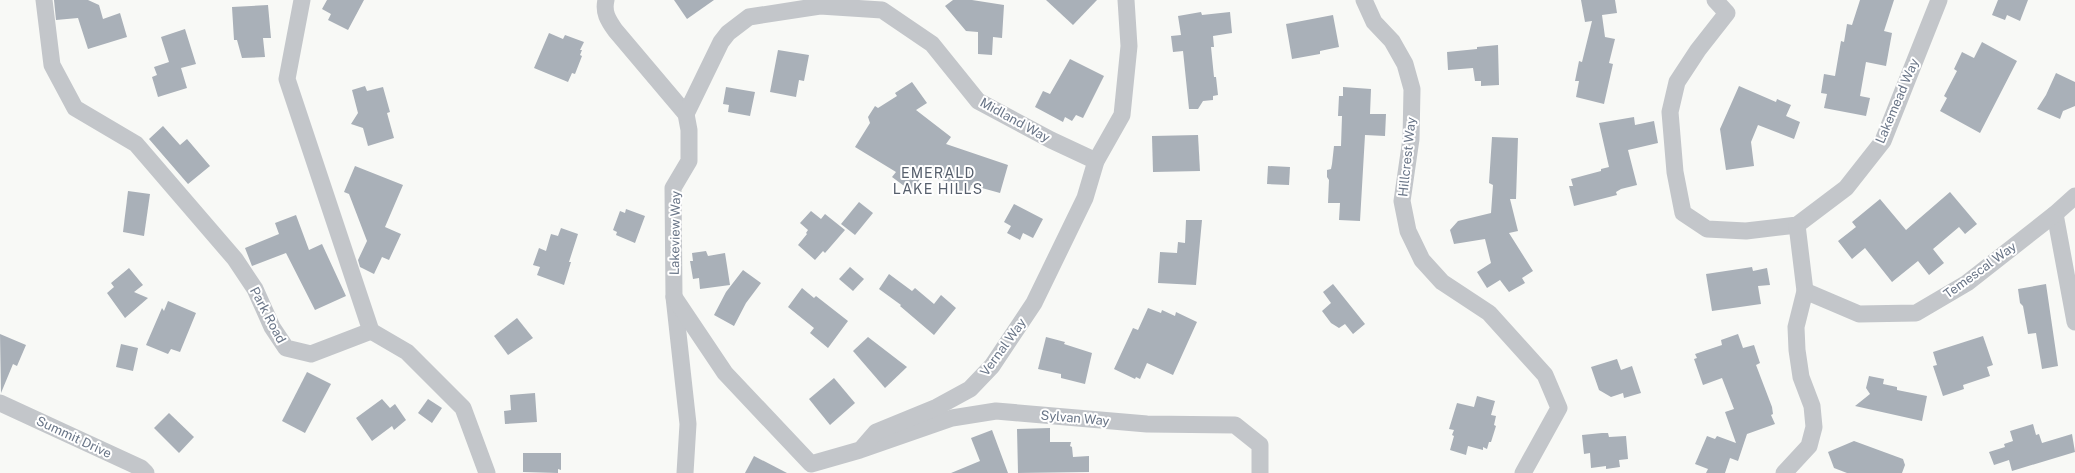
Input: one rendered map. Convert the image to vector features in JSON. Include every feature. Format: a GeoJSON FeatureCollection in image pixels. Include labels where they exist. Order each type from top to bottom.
{"type":"FeatureCollection","features":[{"type":"Feature","properties":{"kind":"street","name":"Park Road"},"geometry":{"type":"LineString","coordinates":[[44,0],[52,65],[75,108],[136,144],[235,259],[255,289],[272,327],[286,348],[311,354],[371,331]]}},
{"type":"Feature","properties":{"kind":"street"},"geometry":{"type":"LineString","coordinates":[[302,0],[287,79],[371,331],[407,352],[463,408],[487,473]]}},
{"type":"Feature","properties":{"kind":"street"},"geometry":{"type":"LineString","coordinates":[[606,0],[604,7],[607,18],[615,30],[686,114]]}},
{"type":"Feature","properties":{"kind":"street","name":"Vernal Way"},"geometry":{"type":"LineString","coordinates":[[860,450],[876,432],[937,407],[970,389],[992,366],[1034,303],[1085,198],[1096,161],[1122,115],[1129,46],[1126,0]]}},
{"type":"Feature","properties":{"kind":"street","name":"Hillcrest Way"},"geometry":{"type":"LineString","coordinates":[[1364,0],[1374,22],[1392,41],[1405,64],[1412,90],[1411,139],[1402,201],[1408,231],[1422,260],[1442,282],[1489,313],[1545,375],[1559,408],[1522,473]]}},
{"type":"Feature","properties":{"kind":"street","name":"Lakemead Way"},"geometry":{"type":"LineString","coordinates":[[1716,0],[1727,13],[1698,50],[1677,82],[1670,112],[1675,172],[1684,213],[1707,229],[1746,231],[1797,224],[1846,188],[1883,141],[1939,0]]}},
{"type":"Feature","properties":{"kind":"street","name":"Midland Way"},"geometry":{"type":"LineString","coordinates":[[686,114],[721,42],[728,33],[749,17],[820,6],[882,10],[932,44],[978,101],[1051,140],[1096,161]]}},
{"type":"Feature","properties":{"kind":"street","name":"Lakeview Way"},"geometry":{"type":"LineString","coordinates":[[685,473],[688,424],[674,297],[673,188],[688,161],[689,130],[686,114]]}},
{"type":"Feature","properties":{"kind":"street","name":"Temescal Way"},"geometry":{"type":"LineString","coordinates":[[1805,291],[1859,314],[1916,314],[1967,283],[2055,214],[2075,196]]}},
{"type":"Feature","properties":{"kind":"street"},"geometry":{"type":"LineString","coordinates":[[2055,214],[2075,322]]}},
{"type":"Feature","properties":{"kind":"street"},"geometry":{"type":"LineString","coordinates":[[1784,473],[1809,446],[1814,427],[1812,406],[1801,377],[1797,350],[1796,327],[1805,291],[1797,224]]}},
{"type":"Feature","properties":{"kind":"street"},"geometry":{"type":"LineString","coordinates":[[674,297],[725,373],[808,469],[860,450]]}},
{"type":"Feature","properties":{"kind":"street","name":"Summit Drive"},"geometry":{"type":"LineString","coordinates":[[0,403],[127,462],[146,473]]}},
{"type":"Feature","properties":{"kind":"street","name":"Sylvan Way"},"geometry":{"type":"LineString","coordinates":[[860,450],[952,418],[996,411],[1147,424],[1235,425],[1260,445],[1260,473]]}},
{"type":"Feature","properties":{"kind":"building"},"geometry":{"type":"Polygon","coordinates":[[[54,0],[88,0],[99,5],[103,19],[120,13],[127,37],[88,49],[78,18],[56,20],[54,0]]]}},
{"type":"Feature","properties":{"kind":"building"},"geometry":{"type":"Polygon","coordinates":[[[327,0],[364,0],[348,30],[328,20],[331,14],[322,9],[327,0]]]}},
{"type":"Feature","properties":{"kind":"building"},"geometry":{"type":"Polygon","coordinates":[[[674,0],[714,0],[687,19],[674,0]]]}},
{"type":"Feature","properties":{"kind":"building"},"geometry":{"type":"Polygon","coordinates":[[[953,0],[972,0],[1004,5],[1002,38],[993,37],[992,55],[978,54],[978,32],[966,31],[945,6],[953,0]]]}},
{"type":"Feature","properties":{"kind":"building"},"geometry":{"type":"Polygon","coordinates":[[[1046,0],[1097,0],[1073,25],[1046,0]]]}},
{"type":"Feature","properties":{"kind":"building"},"geometry":{"type":"Polygon","coordinates":[[[1581,0],[1615,0],[1617,13],[1602,15],[1605,37],[1615,39],[1609,63],[1613,64],[1604,104],[1576,97],[1579,81],[1575,81],[1579,61],[1582,62],[1592,21],[1585,22],[1581,0]]]}},
{"type":"Feature","properties":{"kind":"building"},"geometry":{"type":"Polygon","coordinates":[[[1860,0],[1894,0],[1884,31],[1892,33],[1886,66],[1866,62],[1860,96],[1870,98],[1866,116],[1824,108],[1827,94],[1821,93],[1824,74],[1835,76],[1841,41],[1844,42],[1847,24],[1852,25],[1860,0]]]}},
{"type":"Feature","properties":{"kind":"building"},"geometry":{"type":"Polygon","coordinates":[[[1998,0],[2028,0],[2020,21],[2007,15],[2005,20],[1992,15],[1998,0]]]}},
{"type":"Feature","properties":{"kind":"building"},"geometry":{"type":"Polygon","coordinates":[[[268,5],[271,38],[263,38],[265,57],[242,58],[237,40],[234,40],[232,7],[268,5]]]}},
{"type":"Feature","properties":{"kind":"building"},"geometry":{"type":"Polygon","coordinates":[[[1201,12],[1202,15],[1230,12],[1232,33],[1213,36],[1214,47],[1211,47],[1214,77],[1216,77],[1218,95],[1213,96],[1213,100],[1203,101],[1198,109],[1189,109],[1183,51],[1173,52],[1171,36],[1181,35],[1178,16],[1201,12]]]}},
{"type":"Feature","properties":{"kind":"building"},"geometry":{"type":"Polygon","coordinates":[[[1333,15],[1339,47],[1320,51],[1320,54],[1292,59],[1286,24],[1333,15]]]}},
{"type":"Feature","properties":{"kind":"building"},"geometry":{"type":"Polygon","coordinates":[[[185,29],[196,64],[181,68],[187,88],[158,97],[152,77],[157,75],[154,67],[169,62],[161,37],[185,29]]]}},
{"type":"Feature","properties":{"kind":"building"},"geometry":{"type":"Polygon","coordinates":[[[549,33],[563,39],[565,35],[584,42],[580,50],[582,50],[580,55],[582,56],[575,74],[572,73],[568,82],[534,68],[549,33]]]}},
{"type":"Feature","properties":{"kind":"building"},"geometry":{"type":"Polygon","coordinates":[[[1982,42],[2017,61],[1980,133],[1940,111],[1947,98],[1944,96],[1957,71],[1954,69],[1962,52],[1974,58],[1982,42]]]}},
{"type":"Feature","properties":{"kind":"building"},"geometry":{"type":"Polygon","coordinates":[[[1498,45],[1499,85],[1481,86],[1481,81],[1475,81],[1473,68],[1448,70],[1447,52],[1498,45]]]}},
{"type":"Feature","properties":{"kind":"building"},"geometry":{"type":"Polygon","coordinates":[[[778,50],[809,55],[804,81],[799,80],[796,97],[770,92],[778,50]]]}},
{"type":"Feature","properties":{"kind":"building"},"geometry":{"type":"Polygon","coordinates":[[[1070,59],[1104,76],[1083,118],[1076,115],[1072,121],[1065,117],[1063,122],[1035,107],[1043,91],[1050,94],[1070,59]]]}},
{"type":"Feature","properties":{"kind":"building"},"geometry":{"type":"Polygon","coordinates":[[[2056,73],[2075,82],[2075,106],[2063,111],[2060,119],[2037,109],[2046,95],[2056,73]]]}},
{"type":"Feature","properties":{"kind":"building"},"geometry":{"type":"Polygon","coordinates":[[[912,82],[927,103],[916,110],[951,137],[946,144],[1008,165],[1000,193],[971,185],[968,196],[945,189],[948,182],[924,174],[911,191],[892,177],[896,172],[855,147],[870,123],[868,117],[875,106],[878,108],[897,96],[895,93],[912,82]]]}},
{"type":"Feature","properties":{"kind":"building"},"geometry":{"type":"Polygon","coordinates":[[[365,86],[367,91],[383,87],[390,112],[387,113],[394,138],[368,146],[363,128],[351,124],[358,113],[352,90],[365,86]]]}},
{"type":"Feature","properties":{"kind":"building"},"geometry":{"type":"Polygon","coordinates":[[[1739,86],[1776,102],[1777,99],[1791,105],[1786,116],[1800,122],[1794,139],[1758,125],[1751,142],[1754,166],[1726,170],[1720,129],[1739,86]]]}},
{"type":"Feature","properties":{"kind":"building"},"geometry":{"type":"Polygon","coordinates":[[[726,87],[755,92],[750,116],[728,112],[729,105],[723,104],[726,87]]]}},
{"type":"Feature","properties":{"kind":"building"},"geometry":{"type":"Polygon","coordinates":[[[1343,87],[1371,89],[1370,114],[1386,114],[1385,136],[1365,135],[1360,221],[1339,220],[1340,203],[1328,203],[1329,180],[1327,177],[1327,170],[1331,169],[1334,146],[1341,146],[1342,116],[1338,116],[1339,96],[1343,96],[1343,87]]]}},
{"type":"Feature","properties":{"kind":"building"},"geometry":{"type":"Polygon","coordinates":[[[1634,117],[1635,125],[1654,121],[1658,143],[1628,150],[1637,185],[1621,189],[1616,192],[1617,195],[1574,206],[1569,186],[1573,186],[1571,179],[1601,171],[1601,169],[1609,167],[1599,123],[1634,117]]]}},
{"type":"Feature","properties":{"kind":"building"},"geometry":{"type":"Polygon","coordinates":[[[163,126],[180,145],[187,139],[210,166],[188,184],[149,139],[163,126]]]}},
{"type":"Feature","properties":{"kind":"building"},"geometry":{"type":"Polygon","coordinates":[[[1198,135],[1200,171],[1153,172],[1152,136],[1198,135]]]}},
{"type":"Feature","properties":{"kind":"building"},"geometry":{"type":"Polygon","coordinates":[[[1492,137],[1518,138],[1516,199],[1510,199],[1518,231],[1509,233],[1533,271],[1522,278],[1525,283],[1509,292],[1500,280],[1487,288],[1477,272],[1491,263],[1485,239],[1454,244],[1450,230],[1458,221],[1491,213],[1493,185],[1489,183],[1492,137]]]}},
{"type":"Feature","properties":{"kind":"building"},"geometry":{"type":"Polygon","coordinates":[[[355,166],[403,185],[385,227],[401,234],[389,260],[382,257],[374,274],[360,267],[358,260],[367,241],[349,194],[344,192],[355,166]]]}},
{"type":"Feature","properties":{"kind":"building"},"geometry":{"type":"Polygon","coordinates":[[[1268,166],[1290,167],[1289,185],[1267,184],[1268,166]]]}},
{"type":"Feature","properties":{"kind":"building"},"geometry":{"type":"Polygon","coordinates":[[[128,191],[150,194],[144,236],[123,232],[128,191]]]}},
{"type":"Feature","properties":{"kind":"building"},"geometry":{"type":"Polygon","coordinates":[[[1950,192],[1977,224],[1965,234],[1959,227],[1933,249],[1944,263],[1929,275],[1918,261],[1892,282],[1865,248],[1852,259],[1838,241],[1856,227],[1852,222],[1880,199],[1906,230],[1950,192]]]}},
{"type":"Feature","properties":{"kind":"building"},"geometry":{"type":"Polygon","coordinates":[[[859,202],[873,213],[855,235],[841,224],[859,202]]]}},
{"type":"Feature","properties":{"kind":"building"},"geometry":{"type":"Polygon","coordinates":[[[1014,204],[1043,219],[1033,238],[1023,233],[1020,240],[1007,233],[1011,226],[1004,222],[1014,204]]]}},
{"type":"Feature","properties":{"kind":"building"},"geometry":{"type":"Polygon","coordinates":[[[626,209],[645,216],[635,243],[616,235],[617,232],[613,230],[620,211],[625,213],[626,209]]]}},
{"type":"Feature","properties":{"kind":"building"},"geometry":{"type":"Polygon","coordinates":[[[811,211],[821,219],[825,214],[845,230],[825,253],[823,251],[815,260],[798,245],[807,234],[806,233],[808,230],[800,223],[811,211]]]}},
{"type":"Feature","properties":{"kind":"building"},"geometry":{"type":"Polygon","coordinates":[[[296,215],[309,250],[322,244],[346,296],[315,310],[286,253],[252,266],[245,248],[279,234],[275,223],[296,215]]]}},
{"type":"Feature","properties":{"kind":"building"},"geometry":{"type":"Polygon","coordinates":[[[1186,220],[1202,220],[1196,285],[1158,283],[1160,252],[1177,253],[1178,242],[1185,243],[1186,220]]]}},
{"type":"Feature","properties":{"kind":"building"},"geometry":{"type":"Polygon","coordinates":[[[561,228],[578,234],[569,262],[571,262],[564,285],[537,275],[540,267],[533,265],[539,248],[546,251],[551,234],[558,236],[561,228]]]}},
{"type":"Feature","properties":{"kind":"building"},"geometry":{"type":"Polygon","coordinates":[[[706,251],[708,256],[725,253],[730,285],[700,289],[699,278],[693,279],[690,261],[693,261],[692,253],[706,251]]]}},
{"type":"Feature","properties":{"kind":"building"},"geometry":{"type":"Polygon","coordinates":[[[850,267],[864,279],[853,291],[839,279],[850,267]]]}},
{"type":"Feature","properties":{"kind":"building"},"geometry":{"type":"Polygon","coordinates":[[[1752,267],[1753,271],[1767,268],[1770,285],[1758,286],[1761,304],[1712,311],[1706,274],[1752,267]]]}},
{"type":"Feature","properties":{"kind":"building"},"geometry":{"type":"Polygon","coordinates":[[[129,268],[143,285],[134,292],[148,298],[125,318],[107,293],[114,287],[111,283],[129,268]]]}},
{"type":"Feature","properties":{"kind":"building"},"geometry":{"type":"Polygon","coordinates":[[[743,270],[761,283],[746,303],[734,326],[714,315],[726,292],[743,270]]]}},
{"type":"Feature","properties":{"kind":"building"},"geometry":{"type":"Polygon","coordinates":[[[889,274],[912,291],[915,288],[934,304],[941,295],[956,308],[934,335],[900,306],[901,305],[879,289],[889,274]]]}},
{"type":"Feature","properties":{"kind":"building"},"geometry":{"type":"Polygon","coordinates":[[[1333,284],[1365,324],[1353,334],[1345,324],[1339,328],[1331,323],[1322,311],[1331,303],[1323,292],[1333,284]]]}},
{"type":"Feature","properties":{"kind":"building"},"geometry":{"type":"Polygon","coordinates":[[[2046,284],[2058,366],[2042,369],[2036,333],[2028,334],[2018,289],[2046,284]]]}},
{"type":"Feature","properties":{"kind":"building"},"geometry":{"type":"Polygon","coordinates":[[[802,288],[814,298],[816,296],[848,321],[828,348],[810,333],[814,328],[788,307],[802,288]]]}},
{"type":"Feature","properties":{"kind":"building"},"geometry":{"type":"Polygon","coordinates":[[[168,301],[196,313],[180,352],[171,349],[168,354],[146,345],[162,308],[164,311],[168,301]]]}},
{"type":"Feature","properties":{"kind":"building"},"geometry":{"type":"Polygon","coordinates":[[[1148,308],[1161,313],[1162,310],[1175,316],[1176,312],[1197,322],[1173,375],[1147,363],[1140,379],[1136,377],[1135,379],[1114,369],[1133,328],[1138,330],[1148,308]]]}},
{"type":"Feature","properties":{"kind":"building"},"geometry":{"type":"Polygon","coordinates":[[[517,318],[533,338],[508,355],[494,336],[517,318]]]}},
{"type":"Feature","properties":{"kind":"building"},"geometry":{"type":"Polygon","coordinates":[[[0,334],[26,345],[17,366],[13,364],[1,393],[0,334]]]}},
{"type":"Feature","properties":{"kind":"building"},"geometry":{"type":"Polygon","coordinates":[[[1738,334],[1743,348],[1754,345],[1760,363],[1756,365],[1772,407],[1773,414],[1771,415],[1775,424],[1747,434],[1738,461],[1730,458],[1725,473],[1706,473],[1708,469],[1695,464],[1707,436],[1715,439],[1717,436],[1736,443],[1725,412],[1734,409],[1722,378],[1703,385],[1694,359],[1697,358],[1695,354],[1722,345],[1721,340],[1738,334]]]}},
{"type":"Feature","properties":{"kind":"building"},"geometry":{"type":"Polygon","coordinates":[[[1983,336],[1993,365],[1987,367],[1990,376],[1963,385],[1964,389],[1943,396],[1933,366],[1937,365],[1933,352],[1983,336]]]}},
{"type":"Feature","properties":{"kind":"building"},"geometry":{"type":"Polygon","coordinates":[[[868,337],[907,367],[885,388],[853,351],[868,337]]]}},
{"type":"Feature","properties":{"kind":"building"},"geometry":{"type":"Polygon","coordinates":[[[1046,337],[1065,342],[1064,344],[1092,353],[1085,384],[1061,378],[1061,374],[1038,369],[1046,337]]]}},
{"type":"Feature","properties":{"kind":"building"},"geometry":{"type":"Polygon","coordinates":[[[121,344],[138,348],[133,371],[116,367],[121,344]]]}},
{"type":"Feature","properties":{"kind":"building"},"geometry":{"type":"Polygon","coordinates":[[[1617,359],[1621,370],[1632,366],[1641,393],[1624,398],[1623,393],[1611,397],[1599,390],[1591,367],[1617,359]]]}},
{"type":"Feature","properties":{"kind":"building"},"geometry":{"type":"Polygon","coordinates":[[[307,372],[331,384],[305,433],[282,421],[307,372]]]}},
{"type":"Feature","properties":{"kind":"building"},"geometry":{"type":"Polygon","coordinates":[[[1869,376],[1884,379],[1883,384],[1897,387],[1897,390],[1927,396],[1922,421],[1855,406],[1870,394],[1866,388],[1869,376]]]}},
{"type":"Feature","properties":{"kind":"building"},"geometry":{"type":"Polygon","coordinates":[[[834,378],[855,403],[830,425],[809,399],[834,378]]]}},
{"type":"Feature","properties":{"kind":"building"},"geometry":{"type":"Polygon","coordinates":[[[535,393],[537,422],[505,424],[504,411],[511,410],[510,395],[535,393]]]}},
{"type":"Feature","properties":{"kind":"building"},"geometry":{"type":"Polygon","coordinates":[[[1477,396],[1495,401],[1491,415],[1496,416],[1494,425],[1496,426],[1491,442],[1489,442],[1487,449],[1483,447],[1483,450],[1468,446],[1466,455],[1450,450],[1454,430],[1449,429],[1457,403],[1474,407],[1477,396]]]}},
{"type":"Feature","properties":{"kind":"building"},"geometry":{"type":"Polygon","coordinates":[[[382,399],[390,408],[395,404],[406,420],[394,430],[392,426],[372,441],[356,418],[382,399]]]}},
{"type":"Feature","properties":{"kind":"building"},"geometry":{"type":"Polygon","coordinates":[[[428,399],[442,408],[432,423],[418,413],[428,399]]]}},
{"type":"Feature","properties":{"kind":"building"},"geometry":{"type":"Polygon","coordinates":[[[169,413],[194,437],[179,453],[154,428],[169,413]]]}},
{"type":"Feature","properties":{"kind":"building"},"geometry":{"type":"Polygon","coordinates":[[[2033,424],[2036,435],[2039,434],[2042,443],[2072,434],[2075,452],[2012,471],[2009,460],[1994,465],[1989,452],[2005,447],[2004,444],[2013,441],[2010,431],[2033,424]]]}},
{"type":"Feature","properties":{"kind":"building"},"geometry":{"type":"Polygon","coordinates":[[[1050,428],[1050,442],[1071,442],[1070,446],[1072,447],[1073,457],[1089,456],[1089,472],[1018,473],[1017,429],[1050,428]]]}},
{"type":"Feature","properties":{"kind":"building"},"geometry":{"type":"Polygon","coordinates":[[[992,430],[1008,473],[951,473],[980,461],[971,438],[992,430]]]}},
{"type":"Feature","properties":{"kind":"building"},"geometry":{"type":"Polygon","coordinates":[[[1608,433],[1609,437],[1626,436],[1628,459],[1619,460],[1620,467],[1606,469],[1606,466],[1591,468],[1590,453],[1584,454],[1582,435],[1608,433]]]}},
{"type":"Feature","properties":{"kind":"building"},"geometry":{"type":"Polygon","coordinates":[[[1854,441],[1903,459],[1905,465],[1902,473],[1847,473],[1834,468],[1828,452],[1854,441]]]}},
{"type":"Feature","properties":{"kind":"building"},"geometry":{"type":"Polygon","coordinates":[[[523,453],[561,453],[561,470],[558,469],[558,473],[523,472],[523,453]]]}},
{"type":"Feature","properties":{"kind":"building"},"geometry":{"type":"Polygon","coordinates":[[[754,456],[787,473],[745,473],[754,456]]]}},
{"type":"Feature","properties":{"kind":"district","name":"EMERALD LAKE HILLS"},"geometry":{"type":"Point","coordinates":[938,182]}}]}
